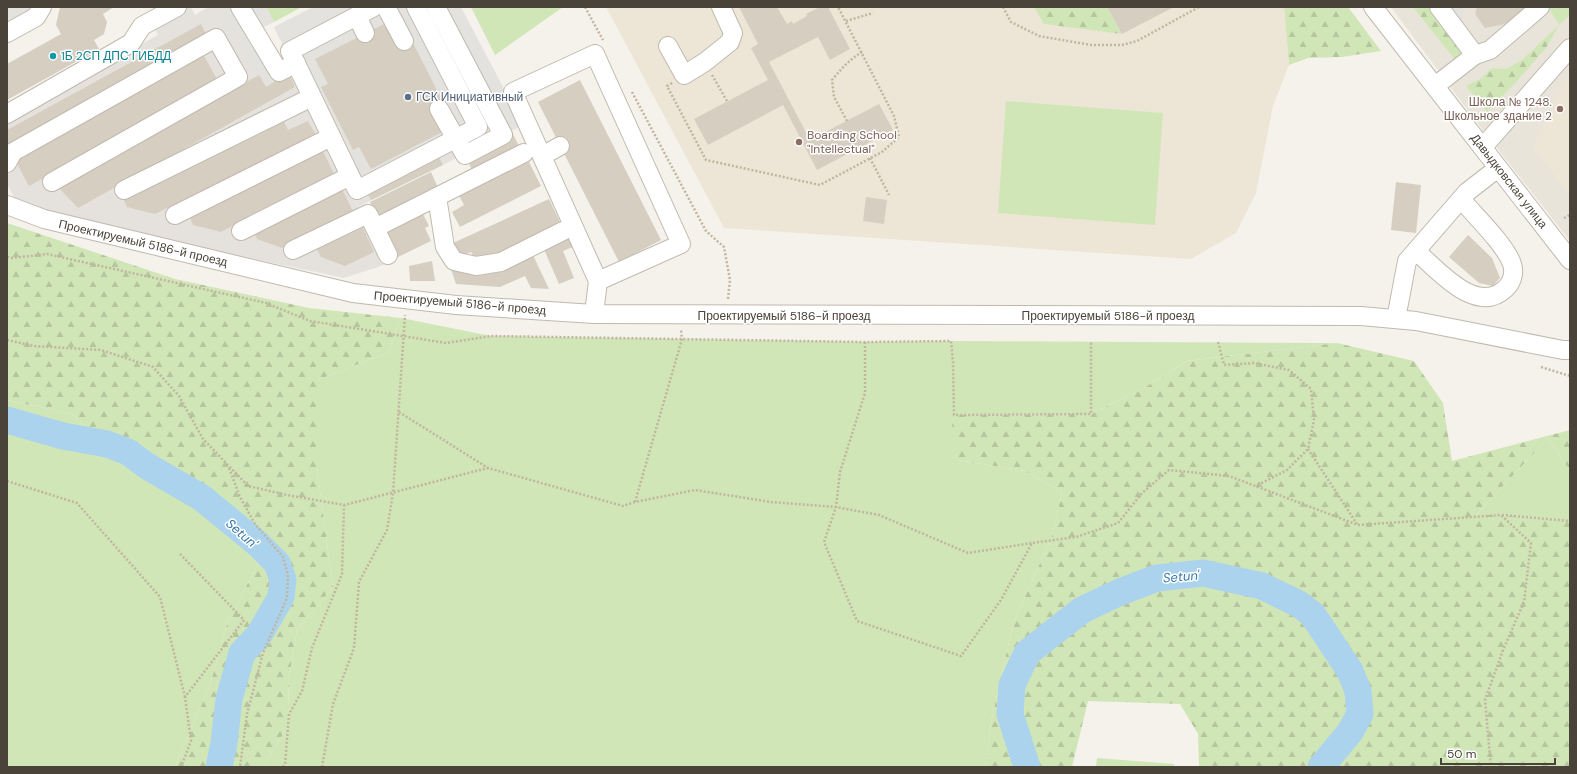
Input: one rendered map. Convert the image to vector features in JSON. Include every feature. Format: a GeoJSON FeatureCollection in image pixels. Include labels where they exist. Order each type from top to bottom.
{"type":"FeatureCollection","features":[{"type":"Feature","properties":{"kind":"street"},"geometry":{"type":"LineString","coordinates":[[7,33],[36,17],[42,7]]}},
{"type":"Feature","properties":{"kind":"street"},"geometry":{"type":"LineString","coordinates":[[7,114],[131,43],[142,26],[176,7]]}},
{"type":"Feature","properties":{"kind":"street"},"geometry":{"type":"LineString","coordinates":[[240,7],[279,72],[296,63]]}},
{"type":"Feature","properties":{"kind":"street"},"geometry":{"type":"LineString","coordinates":[[374,7],[290,51],[388,255]]}},
{"type":"Feature","properties":{"kind":"street"},"geometry":{"type":"LineString","coordinates":[[386,7],[404,41]]}},
{"type":"Feature","properties":{"kind":"street"},"geometry":{"type":"LineString","coordinates":[[241,231],[456,139],[478,127],[416,7]]}},
{"type":"Feature","properties":{"kind":"street"},"geometry":{"type":"LineString","coordinates":[[436,7],[503,135],[465,155],[439,109]]}},
{"type":"Feature","properties":{"kind":"street"},"geometry":{"type":"LineString","coordinates":[[668,46],[684,75],[705,62],[730,42],[733,33],[721,7]]}},
{"type":"Feature","properties":{"kind":"street","name":"Давыдковская улица"},"geometry":{"type":"LineString","coordinates":[[1373,7],[1570,260]]}},
{"type":"Feature","properties":{"kind":"street"},"geometry":{"type":"LineString","coordinates":[[1439,7],[1474,55]]}},
{"type":"Feature","properties":{"kind":"street"},"geometry":{"type":"LineString","coordinates":[[1435,86],[1474,55],[1490,50],[1540,7]]}},
{"type":"Feature","properties":{"kind":"street"},"geometry":{"type":"LineString","coordinates":[[357,16],[365,33]]}},
{"type":"Feature","properties":{"kind":"street"},"geometry":{"type":"LineString","coordinates":[[7,163],[13,152],[216,38],[238,76],[52,182]]}},
{"type":"Feature","properties":{"kind":"street"},"geometry":{"type":"LineString","coordinates":[[1483,148],[1570,48]]}},
{"type":"Feature","properties":{"kind":"street"},"geometry":{"type":"LineString","coordinates":[[594,314],[598,281],[513,92],[595,54],[681,244],[598,281]]}},
{"type":"Feature","properties":{"kind":"street"},"geometry":{"type":"LineString","coordinates":[[124,190],[312,97]]}},
{"type":"Feature","properties":{"kind":"street"},"geometry":{"type":"LineString","coordinates":[[175,215],[331,137]]}},
{"type":"Feature","properties":{"kind":"street"},"geometry":{"type":"LineString","coordinates":[[542,156],[560,146]]}},
{"type":"Feature","properties":{"kind":"street"},"geometry":{"type":"LineString","coordinates":[[293,250],[437,197],[524,154]]}},
{"type":"Feature","properties":{"kind":"street"},"geometry":{"type":"LineString","coordinates":[[1396,319],[1407,260],[1467,192],[1498,168]]}},
{"type":"Feature","properties":{"kind":"street"},"geometry":{"type":"LineString","coordinates":[[437,197],[445,247],[454,261],[476,266],[500,262],[563,231]]}},
{"type":"Feature","properties":{"kind":"street"},"geometry":{"type":"LineString","coordinates":[[1416,251],[1461,290],[1475,297],[1489,297],[1500,294],[1508,286],[1513,277],[1513,266],[1507,252],[1461,199]]}},
{"type":"Feature","properties":{"kind":"street","name":"Проектируемый 5186-й проезд"},"geometry":{"type":"LineString","coordinates":[[7,205],[44,219],[353,293],[456,305],[594,314],[680,316],[1361,316],[1416,321],[1563,350],[1570,350]]}},
{"type":"Feature","properties":{"kind":"path"},"geometry":{"type":"LineString","coordinates":[[585,7],[605,43]]}},
{"type":"Feature","properties":{"kind":"path"},"geometry":{"type":"LineString","coordinates":[[684,75],[667,86],[706,160],[820,185],[882,152],[899,137],[894,116],[838,7]]}},
{"type":"Feature","properties":{"kind":"path"},"geometry":{"type":"LineString","coordinates":[[1003,7],[1011,22],[1039,36],[1091,45],[1122,45],[1138,41],[1199,7]]}},
{"type":"Feature","properties":{"kind":"path"},"geometry":{"type":"LineString","coordinates":[[846,21],[873,13]]}},
{"type":"Feature","properties":{"kind":"path"},"geometry":{"type":"LineString","coordinates":[[847,121],[834,97],[832,80],[841,69],[862,52]]}},
{"type":"Feature","properties":{"kind":"path"},"geometry":{"type":"LineString","coordinates":[[705,62],[727,101]]}},
{"type":"Feature","properties":{"kind":"path"},"geometry":{"type":"LineString","coordinates":[[630,88],[706,231],[724,247],[730,280],[726,316]]}},
{"type":"Feature","properties":{"kind":"path"},"geometry":{"type":"LineString","coordinates":[[870,158],[889,195]]}},
{"type":"Feature","properties":{"kind":"path"},"geometry":{"type":"LineString","coordinates":[[1564,218],[1570,215]]}},
{"type":"Feature","properties":{"kind":"path"},"geometry":{"type":"LineString","coordinates":[[7,257],[13,258],[47,254],[266,304],[310,320],[446,343],[491,336],[865,342],[951,341],[954,415],[1091,414],[1091,341]]}},
{"type":"Feature","properties":{"kind":"path"},"geometry":{"type":"LineString","coordinates":[[322,767],[333,704],[354,648],[358,582],[387,530],[393,493],[404,336],[405,300]]}},
{"type":"Feature","properties":{"kind":"path"},"geometry":{"type":"LineString","coordinates":[[635,502],[682,339],[680,316]]}},
{"type":"Feature","properties":{"kind":"path"},"geometry":{"type":"LineString","coordinates":[[7,340],[34,346],[101,350],[152,367],[179,396],[203,439],[248,486],[344,506],[488,468]]}},
{"type":"Feature","properties":{"kind":"path"},"geometry":{"type":"LineString","coordinates":[[865,342],[865,393],[840,472],[836,507],[824,542],[857,621],[961,656],[1001,600],[1032,543]]}},
{"type":"Feature","properties":{"kind":"path"},"geometry":{"type":"LineString","coordinates":[[1218,342],[1224,366],[1254,363],[1289,370],[1311,389],[1314,420],[1308,449],[1287,470],[1256,487]]}},
{"type":"Feature","properties":{"kind":"path"},"geometry":{"type":"LineString","coordinates":[[1541,367],[1570,376]]}},
{"type":"Feature","properties":{"kind":"path"},"geometry":{"type":"LineString","coordinates":[[399,412],[488,468],[623,506],[635,502],[695,490],[772,502],[836,507],[879,515],[968,553],[1076,537],[1118,523],[1142,493],[1169,470],[1228,476],[1358,525],[1502,515],[1570,521]]}},
{"type":"Feature","properties":{"kind":"path"},"geometry":{"type":"LineString","coordinates":[[1308,449],[1358,525]]}},
{"type":"Feature","properties":{"kind":"path"},"geometry":{"type":"LineString","coordinates":[[228,465],[240,497],[255,524],[283,557],[288,575],[287,598],[263,653],[247,714],[240,767]]}},
{"type":"Feature","properties":{"kind":"path"},"geometry":{"type":"LineString","coordinates":[[7,481],[77,503],[160,597],[185,696],[191,741],[180,767]]}},
{"type":"Feature","properties":{"kind":"path"},"geometry":{"type":"LineString","coordinates":[[284,767],[289,714],[302,691],[312,648],[342,574],[344,506]]}},
{"type":"Feature","properties":{"kind":"path"},"geometry":{"type":"LineString","coordinates":[[1491,767],[1485,700],[1503,650],[1524,602],[1531,543],[1502,515]]}},
{"type":"Feature","properties":{"kind":"path"},"geometry":{"type":"LineString","coordinates":[[180,554],[244,620],[185,696]]}},
{"type":"Feature","properties":{"kind":"shaded area"},"geometry":{"type":"Polygon","coordinates":[[[7,7],[42,7],[7,33],[7,7]]]}},
{"type":"Feature","properties":{"kind":"shaded area"},"geometry":{"type":"Polygon","coordinates":[[[177,7],[191,7],[195,15],[158,35],[150,21],[177,7]]]}},
{"type":"Feature","properties":{"kind":"shaded area"},"geometry":{"type":"Polygon","coordinates":[[[209,7],[218,7],[266,86],[294,69],[384,265],[344,278],[71,220],[15,199],[7,184],[7,118],[209,7]]]}},
{"type":"Feature","properties":{"kind":"shaded area"},"geometry":{"type":"Polygon","coordinates":[[[218,7],[240,7],[289,73],[266,87],[218,7]]]}},
{"type":"Feature","properties":{"kind":"shaded area"},"geometry":{"type":"Polygon","coordinates":[[[249,7],[266,7],[274,22],[260,29],[249,7]]]}},
{"type":"Feature","properties":{"kind":"shaded area","name":"ГСК Инициативный"},"geometry":{"type":"Polygon","coordinates":[[[313,7],[461,7],[523,125],[358,207],[274,27],[313,7]]]}},
{"type":"Feature","properties":{"kind":"shaded area"},"geometry":{"type":"Polygon","coordinates":[[[606,7],[1284,7],[1289,65],[1273,106],[1256,193],[1236,233],[1191,259],[724,228],[606,7]]]}},
{"type":"Feature","properties":{"kind":"shaded area"},"geometry":{"type":"Polygon","coordinates":[[[1391,7],[1570,7],[1570,241],[1472,116],[1391,7]]]}},
{"type":"Feature","properties":{"kind":"shaded area"},"geometry":{"type":"Polygon","coordinates":[[[1439,7],[1465,7],[1463,20],[1454,27],[1439,7]]]}},
{"type":"Feature","properties":{"kind":"shaded area","name":"Школа № 1248. Школьное здание 2"},"geometry":{"type":"Polygon","coordinates":[[[1570,70],[1570,194],[1532,148],[1570,70]]]}},
{"type":"Feature","properties":{"kind":"green space"},"geometry":{"type":"Polygon","coordinates":[[[266,7],[302,7],[274,22],[266,7]]]}},
{"type":"Feature","properties":{"kind":"green space"},"geometry":{"type":"Polygon","coordinates":[[[471,7],[563,7],[495,55],[471,7]]]}},
{"type":"Feature","properties":{"kind":"green space"},"geometry":{"type":"Polygon","coordinates":[[[1034,7],[1107,7],[1122,34],[1044,24],[1034,7]]]}},
{"type":"Feature","properties":{"kind":"green space"},"geometry":{"type":"Polygon","coordinates":[[[1284,7],[1348,7],[1381,51],[1342,57],[1308,58],[1289,65],[1284,7]]]}},
{"type":"Feature","properties":{"kind":"green space"},"geometry":{"type":"Polygon","coordinates":[[[1413,7],[1439,7],[1475,55],[1460,66],[1413,7]]]}},
{"type":"Feature","properties":{"kind":"green space"},"geometry":{"type":"Polygon","coordinates":[[[1548,7],[1570,7],[1570,15],[1559,25],[1548,7]]]}},
{"type":"Feature","properties":{"kind":"green space"},"geometry":{"type":"Polygon","coordinates":[[[1559,25],[1546,48],[1487,112],[1466,86],[1480,79],[1492,68],[1506,69],[1522,60],[1559,25]]]}},
{"type":"Feature","properties":{"kind":"green space"},"geometry":{"type":"Polygon","coordinates":[[[1006,101],[1163,113],[1155,225],[998,213],[1006,101]]]}},
{"type":"Feature","properties":{"kind":"green space"},"geometry":{"type":"Polygon","coordinates":[[[7,223],[175,279],[309,308],[401,318],[388,353],[317,380],[317,469],[333,587],[297,630],[289,677],[288,726],[263,767],[175,767],[210,685],[228,621],[260,560],[212,518],[133,469],[72,414],[7,400],[7,223]]]}},
{"type":"Feature","properties":{"kind":"green space"},"geometry":{"type":"Polygon","coordinates":[[[401,318],[491,336],[865,342],[1337,343],[1187,361],[1144,388],[1091,414],[954,415],[957,460],[1025,471],[1062,492],[1052,536],[1013,624],[992,717],[985,767],[263,767],[288,726],[289,677],[297,630],[333,587],[317,469],[317,380],[388,353],[401,318]]]}},
{"type":"Feature","properties":{"kind":"green space"},"geometry":{"type":"Polygon","coordinates":[[[1337,343],[1414,361],[1443,403],[1452,461],[1570,430],[1570,471],[1548,438],[1476,515],[1501,515],[1570,521],[1570,767],[1199,767],[1198,734],[1180,704],[1088,701],[1072,767],[985,767],[992,717],[1013,624],[1052,536],[1062,492],[1025,471],[957,460],[952,425],[954,415],[1091,414],[1144,388],[1187,361],[1337,343]]]}},
{"type":"Feature","properties":{"kind":"green space"},"geometry":{"type":"Polygon","coordinates":[[[7,400],[72,414],[133,469],[212,518],[260,560],[228,621],[210,685],[175,767],[7,767],[7,400]]]}},
{"type":"Feature","properties":{"kind":"green space"},"geometry":{"type":"Polygon","coordinates":[[[1548,438],[1570,471],[1570,521],[1501,515],[1476,515],[1548,438]]]}},
{"type":"Feature","properties":{"kind":"green space"},"geometry":{"type":"Polygon","coordinates":[[[1097,758],[1174,764],[1174,767],[1096,767],[1097,758]]]}},
{"type":"Feature","properties":{"kind":"building","name":"1Б 2СП ДПС ГИБДД"},"geometry":{"type":"Polygon","coordinates":[[[60,7],[114,7],[103,14],[107,22],[104,34],[94,40],[99,49],[7,100],[7,64],[61,34],[56,25],[60,7]]]}},
{"type":"Feature","properties":{"kind":"building"},"geometry":{"type":"Polygon","coordinates":[[[739,7],[777,7],[787,24],[792,21],[793,24],[807,16],[806,14],[820,7],[828,7],[850,49],[830,60],[818,37],[769,62],[810,140],[879,104],[893,130],[817,170],[783,105],[708,145],[694,119],[768,80],[751,48],[758,44],[739,7]]]}},
{"type":"Feature","properties":{"kind":"building"},"geometry":{"type":"Polygon","coordinates":[[[1107,7],[1174,7],[1122,34],[1107,7]]]}},
{"type":"Feature","properties":{"kind":"building"},"geometry":{"type":"Polygon","coordinates":[[[1477,7],[1527,7],[1511,21],[1501,25],[1485,28],[1475,14],[1477,7]]]}},
{"type":"Feature","properties":{"kind":"building"},"geometry":{"type":"Polygon","coordinates":[[[392,20],[411,39],[443,102],[448,129],[371,169],[359,147],[353,150],[321,87],[328,84],[315,59],[392,20]]]}},
{"type":"Feature","properties":{"kind":"building"},"geometry":{"type":"Polygon","coordinates":[[[201,24],[206,34],[8,148],[7,130],[201,24]]]}},
{"type":"Feature","properties":{"kind":"building"},"geometry":{"type":"Polygon","coordinates":[[[203,54],[218,81],[29,186],[14,158],[203,54]]]}},
{"type":"Feature","properties":{"kind":"building"},"geometry":{"type":"Polygon","coordinates":[[[289,73],[295,87],[78,208],[57,186],[259,75],[266,87],[289,73]]]}},
{"type":"Feature","properties":{"kind":"building"},"geometry":{"type":"Polygon","coordinates":[[[580,80],[661,240],[619,262],[538,102],[580,80]]]}},
{"type":"Feature","properties":{"kind":"building"},"geometry":{"type":"Polygon","coordinates":[[[283,119],[288,130],[308,121],[316,135],[155,214],[127,207],[123,198],[283,119]]]}},
{"type":"Feature","properties":{"kind":"building"},"geometry":{"type":"Polygon","coordinates":[[[512,132],[520,148],[473,172],[465,155],[512,132]]]}},
{"type":"Feature","properties":{"kind":"building"},"geometry":{"type":"Polygon","coordinates":[[[322,149],[334,174],[221,232],[193,225],[189,215],[322,149]]]}},
{"type":"Feature","properties":{"kind":"building"},"geometry":{"type":"Polygon","coordinates":[[[438,155],[443,165],[371,200],[366,191],[438,155]]]}},
{"type":"Feature","properties":{"kind":"building"},"geometry":{"type":"Polygon","coordinates":[[[528,160],[541,186],[460,227],[452,212],[464,205],[458,194],[528,160]]]}},
{"type":"Feature","properties":{"kind":"building"},"geometry":{"type":"Polygon","coordinates":[[[431,172],[438,188],[378,217],[370,202],[431,172]]]}},
{"type":"Feature","properties":{"kind":"building"},"geometry":{"type":"Polygon","coordinates":[[[1396,182],[1421,185],[1416,233],[1391,230],[1396,182]]]}},
{"type":"Feature","properties":{"kind":"building"},"geometry":{"type":"Polygon","coordinates":[[[341,187],[354,213],[282,248],[257,239],[253,231],[341,187]]]}},
{"type":"Feature","properties":{"kind":"building"},"geometry":{"type":"Polygon","coordinates":[[[866,197],[887,200],[884,224],[863,221],[866,197]]]}},
{"type":"Feature","properties":{"kind":"building"},"geometry":{"type":"Polygon","coordinates":[[[549,199],[562,226],[495,258],[477,262],[471,252],[460,257],[453,243],[549,199]]]}},
{"type":"Feature","properties":{"kind":"building"},"geometry":{"type":"Polygon","coordinates":[[[423,214],[429,226],[425,228],[431,241],[396,258],[384,232],[423,214]]]}},
{"type":"Feature","properties":{"kind":"building"},"geometry":{"type":"Polygon","coordinates":[[[363,228],[374,252],[345,266],[321,257],[317,249],[363,228]]]}},
{"type":"Feature","properties":{"kind":"building"},"geometry":{"type":"Polygon","coordinates":[[[570,235],[575,246],[563,251],[574,278],[559,284],[543,247],[570,235]]]}},
{"type":"Feature","properties":{"kind":"building"},"geometry":{"type":"Polygon","coordinates":[[[1468,235],[1492,258],[1500,278],[1493,286],[1479,283],[1449,257],[1468,235]]]}},
{"type":"Feature","properties":{"kind":"building"},"geometry":{"type":"Polygon","coordinates":[[[532,253],[549,289],[531,288],[525,276],[500,287],[456,284],[451,269],[532,253]]]}},
{"type":"Feature","properties":{"kind":"building"},"geometry":{"type":"Polygon","coordinates":[[[432,261],[435,281],[410,281],[409,266],[432,261]]]}},
{"type":"Feature","properties":{"kind":"waterway","name":"Setun'"},"geometry":{"type":"LineString","coordinates":[[7,420],[63,436],[107,444],[128,452],[147,466],[202,498],[257,543],[277,563],[283,580],[281,597],[259,635],[242,653],[229,699],[224,743],[219,767]]}},
{"type":"Feature","properties":{"kind":"waterway","name":"Setun'"},"geometry":{"type":"LineString","coordinates":[[1027,767],[1010,714],[1012,685],[1027,653],[1082,610],[1120,592],[1157,578],[1203,573],[1262,586],[1299,604],[1312,614],[1350,671],[1358,691],[1360,714],[1350,732],[1321,767]]}},
{"type":"Feature","properties":{"kind":"place","name":"1Б 2СП ДПС ГИБДД"},"geometry":{"type":"Point","coordinates":[53,56]}},
{"type":"Feature","properties":{"kind":"place","name":"ГСК Инициативный"},"geometry":{"type":"Point","coordinates":[408,97]}},
{"type":"Feature","properties":{"kind":"place","name":"Школа № 1248. Школьное здание 2"},"geometry":{"type":"Point","coordinates":[1560,109]}},
{"type":"Feature","properties":{"kind":"place","name":"Boarding School \"Intellectual\""},"geometry":{"type":"Point","coordinates":[799,142]}}]}
